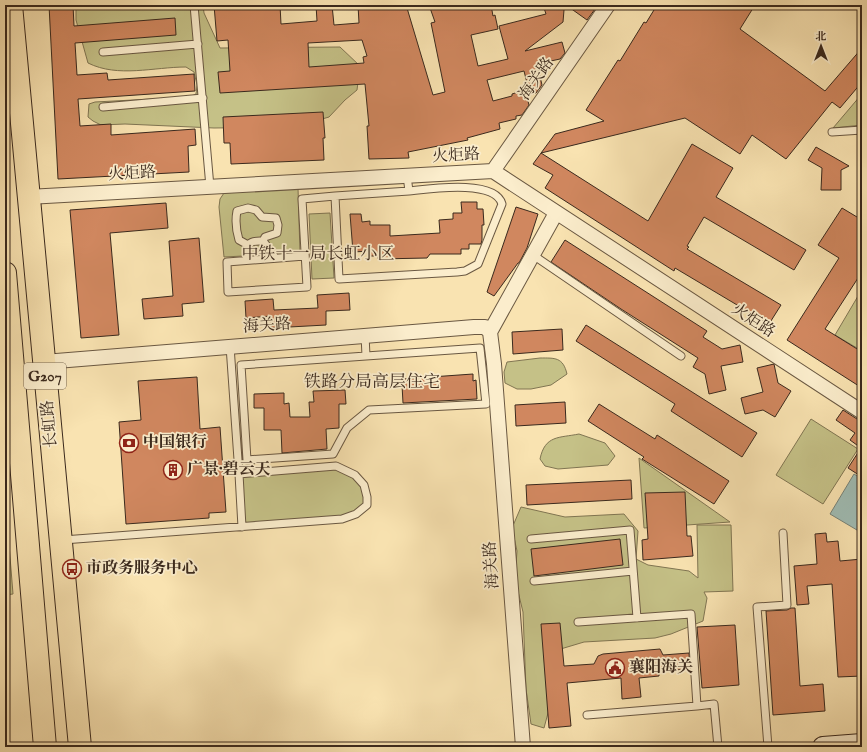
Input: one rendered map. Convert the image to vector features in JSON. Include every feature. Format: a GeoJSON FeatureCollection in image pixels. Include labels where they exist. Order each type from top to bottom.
{"type":"FeatureCollection","features":[{"type":"Feature","properties":{"kind":"highway","name":"长虹路"},"geometry":{"type":"LineString","coordinates":[[11,5],[80,747]]}},
{"type":"Feature","properties":{"kind":"highway","name":"长虹路"},"geometry":{"type":"LineString","coordinates":[[5,274],[45,747]]}},
{"type":"Feature","properties":{"kind":"street","name":"海关路"},"geometry":{"type":"LineString","coordinates":[[493,172],[608,5]]}},
{"type":"Feature","properties":{"kind":"street","name":"火炬路"},"geometry":{"type":"LineString","coordinates":[[28,197],[493,172],[862,412]]}},
{"type":"Feature","properties":{"kind":"street"},"geometry":{"type":"LineString","coordinates":[[490,332],[556,212]]}},
{"type":"Feature","properties":{"kind":"street","name":"海关路"},"geometry":{"type":"LineString","coordinates":[[44,362],[365,335],[485,327],[490,332],[494,364],[523,747]]}},
{"type":"Feature","properties":{"kind":"street"},"geometry":{"type":"LineString","coordinates":[[823,747],[862,744]]}},
{"type":"Feature","properties":{"kind":"lane"},"geometry":{"type":"LineString","coordinates":[[194,5],[210,187]]}},
{"type":"Feature","properties":{"kind":"lane"},"geometry":{"type":"LineString","coordinates":[[103,52],[198,44]]}},
{"type":"Feature","properties":{"kind":"lane"},"geometry":{"type":"LineString","coordinates":[[102,107],[202,98]]}},
{"type":"Feature","properties":{"kind":"lane"},"geometry":{"type":"LineString","coordinates":[[832,132],[862,130]]}},
{"type":"Feature","properties":{"kind":"lane"},"geometry":{"type":"LineString","coordinates":[[407,176],[409,190]]}},
{"type":"Feature","properties":{"kind":"lane"},"geometry":{"type":"LineString","coordinates":[[306,256],[227,262],[228,292],[307,287],[306,256],[302,199],[335,196],[409,190],[476,187],[496,195],[501,200],[502,204],[478,264],[465,271],[339,279],[335,196]]}},
{"type":"Feature","properties":{"kind":"lane"},"geometry":{"type":"LineString","coordinates":[[248,245],[239,240],[236,230],[236,218],[238,211],[248,208],[256,210],[262,217],[276,218],[278,225],[277,234],[265,237],[263,241]]}},
{"type":"Feature","properties":{"kind":"lane"},"geometry":{"type":"LineString","coordinates":[[246,260],[248,245],[250,242],[256,240],[263,241],[275,258]]}},
{"type":"Feature","properties":{"kind":"lane"},"geometry":{"type":"LineString","coordinates":[[533,255],[682,356]]}},
{"type":"Feature","properties":{"kind":"lane"},"geometry":{"type":"LineString","coordinates":[[365,335],[366,356]]}},
{"type":"Feature","properties":{"kind":"lane"},"geometry":{"type":"LineString","coordinates":[[230,346],[242,527]]}},
{"type":"Feature","properties":{"kind":"lane"},"geometry":{"type":"LineString","coordinates":[[480,348],[486,404],[369,410],[347,428],[333,454],[247,460],[241,365],[366,356],[480,348]]}},
{"type":"Feature","properties":{"kind":"lane"},"geometry":{"type":"LineString","coordinates":[[60,540],[342,519],[356,514],[367,504],[364,485],[355,475],[336,466],[239,474]]}},
{"type":"Feature","properties":{"kind":"lane"},"geometry":{"type":"LineString","coordinates":[[531,539],[630,530],[637,618]]}},
{"type":"Feature","properties":{"kind":"lane"},"geometry":{"type":"LineString","coordinates":[[768,747],[757,607],[787,605],[783,533]]}},
{"type":"Feature","properties":{"kind":"lane"},"geometry":{"type":"LineString","coordinates":[[534,581],[633,572]]}},
{"type":"Feature","properties":{"kind":"lane"},"geometry":{"type":"LineString","coordinates":[[578,622],[691,614],[697,706]]}},
{"type":"Feature","properties":{"kind":"lane"},"geometry":{"type":"LineString","coordinates":[[587,715],[714,704],[718,747]]}},
{"type":"Feature","properties":{"kind":"shaded area"},"geometry":{"type":"Polygon","coordinates":[[[76,5],[203,5],[204,13],[220,48],[340,47],[360,66],[357,90],[329,117],[295,127],[214,128],[125,124],[101,125],[88,117],[89,104],[95,102],[190,97],[196,94],[197,85],[194,72],[186,67],[124,71],[111,70],[88,63],[76,20],[76,5]]]}},
{"type":"Feature","properties":{"kind":"shaded area"},"geometry":{"type":"Polygon","coordinates":[[[861,95],[862,125],[833,128],[861,95]]]}},
{"type":"Feature","properties":{"kind":"shaded area"},"geometry":{"type":"Polygon","coordinates":[[[298,188],[300,253],[224,257],[219,207],[220,199],[224,193],[298,188]]]}},
{"type":"Feature","properties":{"kind":"shaded area"},"geometry":{"type":"Polygon","coordinates":[[[330,213],[334,278],[312,279],[309,214],[330,213]]]}},
{"type":"Feature","properties":{"kind":"shaded area"},"geometry":{"type":"Polygon","coordinates":[[[861,291],[862,292],[862,351],[835,335],[861,291]]]}},
{"type":"Feature","properties":{"kind":"shaded area"},"geometry":{"type":"Polygon","coordinates":[[[550,358],[561,361],[567,374],[551,385],[531,389],[517,389],[505,383],[504,372],[507,362],[550,358]]]}},
{"type":"Feature","properties":{"kind":"shaded area"},"geometry":{"type":"Polygon","coordinates":[[[811,419],[858,449],[823,504],[776,475],[811,419]]]}},
{"type":"Feature","properties":{"kind":"shaded area"},"geometry":{"type":"Polygon","coordinates":[[[579,434],[605,443],[615,456],[608,465],[558,469],[545,466],[540,459],[542,451],[549,442],[559,437],[579,434]]]}},
{"type":"Feature","properties":{"kind":"shaded area"},"geometry":{"type":"Polygon","coordinates":[[[639,458],[730,522],[644,528],[639,458]]]}},
{"type":"Feature","properties":{"kind":"shaded area"},"geometry":{"type":"Polygon","coordinates":[[[336,466],[364,485],[367,505],[342,519],[242,527],[239,474],[336,466]]]}},
{"type":"Feature","properties":{"kind":"shaded area"},"geometry":{"type":"Polygon","coordinates":[[[5,495],[13,594],[5,595],[5,495]]]}},
{"type":"Feature","properties":{"kind":"shaded area"},"geometry":{"type":"Polygon","coordinates":[[[521,507],[565,517],[624,514],[638,531],[636,559],[648,565],[689,571],[698,578],[697,525],[731,525],[733,591],[704,592],[707,598],[703,621],[671,634],[655,638],[584,642],[554,651],[552,698],[544,728],[531,724],[526,689],[523,612],[515,579],[517,551],[512,528],[521,507]]]}},
{"type":"Feature","properties":{"kind":"water"},"geometry":{"type":"Polygon","coordinates":[[[854,474],[862,479],[862,533],[830,514],[854,474]]]}},
{"type":"Feature","properties":{"kind":"building"},"geometry":{"type":"Polygon","coordinates":[[[49,5],[73,5],[74,26],[175,18],[176,35],[75,43],[77,75],[107,73],[108,80],[194,74],[195,91],[78,99],[80,126],[111,124],[111,135],[195,129],[196,145],[188,146],[189,172],[58,179],[49,5]]]}},
{"type":"Feature","properties":{"kind":"building"},"geometry":{"type":"Polygon","coordinates":[[[214,5],[280,5],[281,24],[317,21],[316,5],[332,5],[334,25],[359,23],[358,5],[403,5],[404,9],[407,8],[433,95],[445,92],[431,23],[435,22],[429,5],[491,5],[498,29],[471,35],[478,66],[508,59],[499,26],[546,14],[543,5],[562,5],[564,10],[563,22],[525,51],[562,42],[565,53],[560,59],[537,64],[542,85],[536,93],[530,95],[524,71],[487,80],[493,101],[512,96],[512,94],[525,90],[529,105],[522,115],[516,116],[516,119],[499,123],[500,129],[467,138],[468,140],[408,152],[409,158],[369,159],[367,126],[369,126],[365,84],[220,93],[218,72],[230,71],[228,40],[217,41],[214,5]],[[362,40],[308,43],[309,67],[364,63],[363,57],[367,56],[362,40]]]}},
{"type":"Feature","properties":{"kind":"building"},"geometry":{"type":"Polygon","coordinates":[[[566,5],[598,5],[587,20],[566,5]]]}},
{"type":"Feature","properties":{"kind":"building"},"geometry":{"type":"Polygon","coordinates":[[[657,5],[755,5],[740,29],[825,91],[862,48],[862,82],[840,108],[832,102],[786,159],[752,135],[740,154],[685,118],[541,153],[555,134],[604,121],[586,110],[618,60],[620,61],[644,22],[646,23],[657,5]]]}},
{"type":"Feature","properties":{"kind":"building"},"geometry":{"type":"Polygon","coordinates":[[[323,112],[325,138],[323,138],[324,160],[231,164],[230,143],[224,143],[223,117],[323,112]]]}},
{"type":"Feature","properties":{"kind":"building"},"geometry":{"type":"Polygon","coordinates":[[[692,144],[733,168],[716,197],[806,250],[794,270],[704,217],[687,246],[689,247],[687,249],[781,305],[769,324],[675,268],[674,271],[545,188],[553,175],[533,164],[541,153],[648,221],[692,144]]]}},
{"type":"Feature","properties":{"kind":"building"},"geometry":{"type":"Polygon","coordinates":[[[816,147],[849,166],[841,170],[841,190],[821,190],[822,168],[808,160],[816,147]]]}},
{"type":"Feature","properties":{"kind":"building"},"geometry":{"type":"Polygon","coordinates":[[[461,202],[477,202],[477,209],[483,209],[484,225],[482,225],[481,244],[469,244],[469,249],[461,249],[461,254],[430,254],[427,258],[378,259],[378,256],[370,256],[370,251],[353,252],[350,214],[361,214],[362,222],[370,221],[370,225],[390,225],[390,236],[440,233],[439,220],[453,219],[453,213],[462,213],[461,202]]]}},
{"type":"Feature","properties":{"kind":"building"},"geometry":{"type":"Polygon","coordinates":[[[166,203],[168,228],[110,233],[119,335],[81,338],[70,210],[166,203]]]}},
{"type":"Feature","properties":{"kind":"building"},"geometry":{"type":"Polygon","coordinates":[[[516,207],[538,214],[527,248],[519,263],[494,296],[487,292],[516,207]]]}},
{"type":"Feature","properties":{"kind":"building"},"geometry":{"type":"Polygon","coordinates":[[[842,208],[862,220],[862,280],[858,278],[825,329],[862,352],[862,388],[787,340],[839,258],[818,245],[842,208]]]}},
{"type":"Feature","properties":{"kind":"building"},"geometry":{"type":"Polygon","coordinates":[[[199,238],[204,302],[182,304],[183,316],[144,319],[142,299],[173,296],[169,241],[199,238]]]}},
{"type":"Feature","properties":{"kind":"building"},"geometry":{"type":"Polygon","coordinates":[[[565,240],[707,331],[703,337],[722,349],[740,345],[743,362],[721,366],[726,390],[709,394],[705,374],[693,367],[698,358],[551,262],[565,240]]]}},
{"type":"Feature","properties":{"kind":"building"},"geometry":{"type":"Polygon","coordinates":[[[349,293],[350,310],[326,311],[326,325],[271,328],[271,316],[246,318],[245,301],[273,299],[274,310],[318,308],[317,295],[349,293]]]}},
{"type":"Feature","properties":{"kind":"building"},"geometry":{"type":"Polygon","coordinates":[[[586,325],[757,433],[742,457],[671,411],[675,404],[576,341],[586,325]]]}},
{"type":"Feature","properties":{"kind":"building"},"geometry":{"type":"Polygon","coordinates":[[[562,329],[563,350],[513,354],[512,332],[562,329]]]}},
{"type":"Feature","properties":{"kind":"building"},"geometry":{"type":"Polygon","coordinates":[[[774,364],[778,383],[791,391],[775,417],[763,410],[745,414],[741,398],[763,392],[757,368],[774,364]]]}},
{"type":"Feature","properties":{"kind":"building"},"geometry":{"type":"Polygon","coordinates":[[[473,374],[473,381],[476,380],[477,399],[403,403],[403,379],[473,374]]]}},
{"type":"Feature","properties":{"kind":"building","name":"广景·碧云天"},"geometry":{"type":"Polygon","coordinates":[[[197,377],[200,429],[220,427],[226,512],[209,513],[209,518],[126,524],[119,422],[141,420],[138,381],[197,377]]]}},
{"type":"Feature","properties":{"kind":"building"},"geometry":{"type":"Polygon","coordinates":[[[345,390],[346,404],[339,404],[339,428],[326,429],[327,449],[282,453],[281,430],[264,430],[264,408],[254,408],[254,394],[284,393],[284,404],[289,403],[290,417],[310,417],[309,402],[314,402],[313,391],[345,390]]]}},
{"type":"Feature","properties":{"kind":"building"},"geometry":{"type":"Polygon","coordinates":[[[565,402],[566,423],[516,426],[515,405],[565,402]]]}},
{"type":"Feature","properties":{"kind":"building"},"geometry":{"type":"Polygon","coordinates":[[[599,404],[655,439],[657,435],[729,481],[714,504],[642,459],[644,457],[588,421],[599,404]]]}},
{"type":"Feature","properties":{"kind":"building"},"geometry":{"type":"Polygon","coordinates":[[[843,410],[857,419],[862,420],[862,477],[848,468],[861,448],[850,440],[855,433],[836,420],[843,410]]]}},
{"type":"Feature","properties":{"kind":"building"},"geometry":{"type":"Polygon","coordinates":[[[631,480],[632,499],[527,505],[526,485],[631,480]]]}},
{"type":"Feature","properties":{"kind":"building"},"geometry":{"type":"Polygon","coordinates":[[[685,492],[687,536],[691,536],[693,556],[643,560],[642,540],[648,539],[645,493],[685,492]]]}},
{"type":"Feature","properties":{"kind":"building"},"geometry":{"type":"Polygon","coordinates":[[[826,533],[827,542],[838,541],[840,561],[862,559],[862,676],[838,677],[832,584],[807,586],[809,604],[797,605],[794,566],[817,564],[815,534],[826,533]]]}},
{"type":"Feature","properties":{"kind":"building"},"geometry":{"type":"Polygon","coordinates":[[[620,539],[623,565],[534,576],[531,549],[620,539]]]}},
{"type":"Feature","properties":{"kind":"building"},"geometry":{"type":"Polygon","coordinates":[[[795,608],[800,686],[823,684],[825,711],[773,715],[766,611],[787,610],[795,608]]]}},
{"type":"Feature","properties":{"kind":"building","name":"襄阳海关"},"geometry":{"type":"Polygon","coordinates":[[[560,623],[564,666],[594,664],[598,656],[603,654],[660,649],[663,655],[689,653],[690,669],[659,671],[659,676],[639,678],[641,697],[622,699],[621,678],[567,683],[571,726],[549,728],[541,624],[560,623]]]}},
{"type":"Feature","properties":{"kind":"building"},"geometry":{"type":"Polygon","coordinates":[[[735,625],[739,685],[702,688],[697,627],[735,625]]]}},
{"type":"Feature","properties":{"kind":"place","name":"中国银行"},"geometry":{"type":"Point","coordinates":[129,443]}},
{"type":"Feature","properties":{"kind":"place","name":"广景·碧云天"},"geometry":{"type":"Point","coordinates":[173,470]}},
{"type":"Feature","properties":{"kind":"place","name":"市政务服务中心"},"geometry":{"type":"Point","coordinates":[72,569]}},
{"type":"Feature","properties":{"kind":"place","name":"襄阳海关"},"geometry":{"type":"Point","coordinates":[615,668]}},
{"type":"Feature","properties":{"kind":"district","name":"中铁十一局长虹小区"},"geometry":{"type":"Point","coordinates":[318,254]}},
{"type":"Feature","properties":{"kind":"district","name":"铁路分局高层住宅"},"geometry":{"type":"Point","coordinates":[372,382]}}]}
